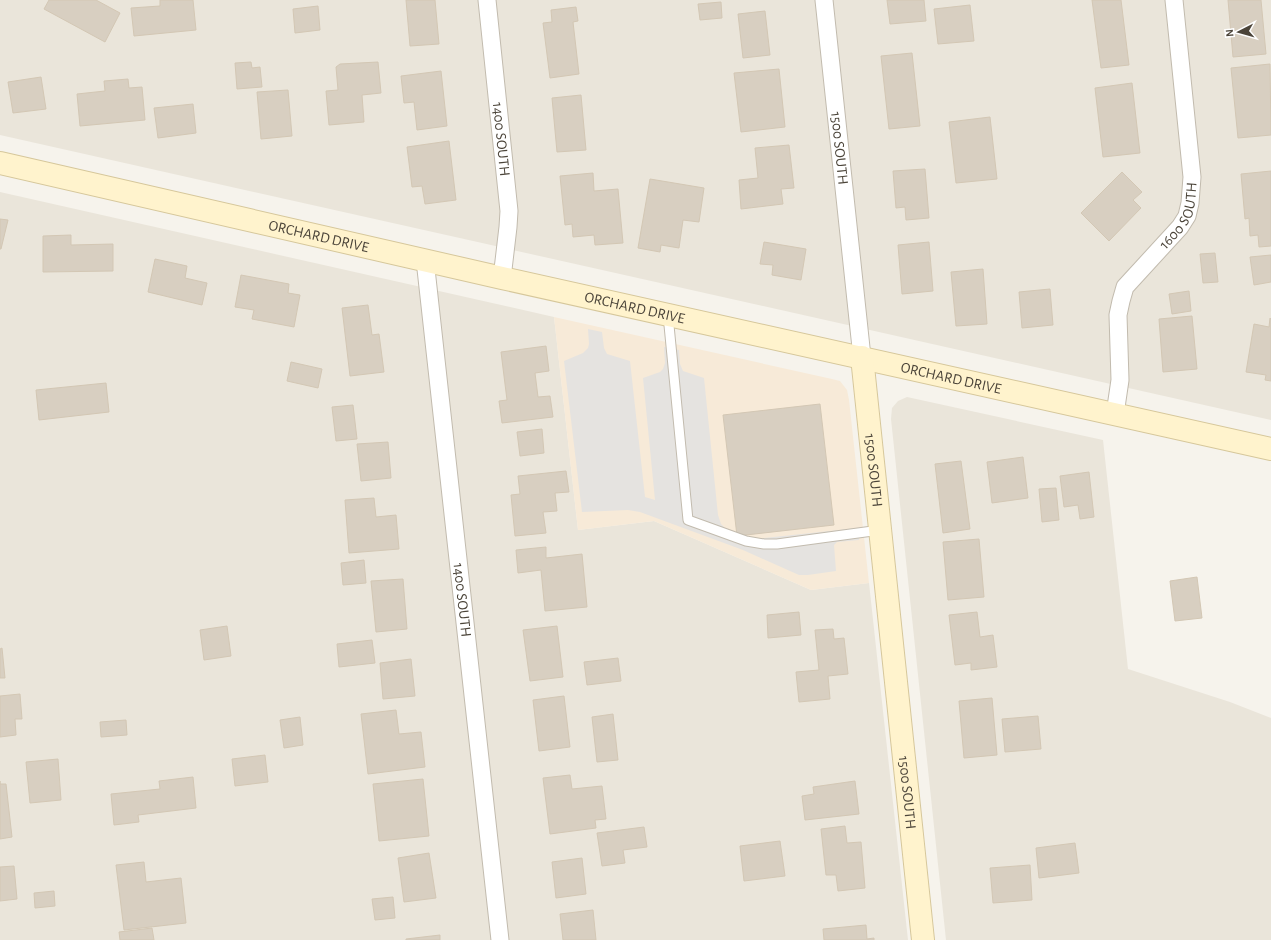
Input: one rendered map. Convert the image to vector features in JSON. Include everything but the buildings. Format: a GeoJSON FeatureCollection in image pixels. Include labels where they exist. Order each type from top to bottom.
{"type":"FeatureCollection","features":[{"type":"Feature","properties":{"kind":"main road","name":"ORCHARD DRIVE"},"geometry":{"type":"LineString","coordinates":[[0,163],[502,278],[1271,449]]}},
{"type":"Feature","properties":{"kind":"main road","name":"1500 SOUTH"},"geometry":{"type":"LineString","coordinates":[[862,357],[923,940]]}},
{"type":"Feature","properties":{"kind":"street","name":"1400 SOUTH"},"geometry":{"type":"LineString","coordinates":[[487,0],[508,211],[508,227],[502,278]]}},
{"type":"Feature","properties":{"kind":"street","name":"1500 SOUTH"},"geometry":{"type":"LineString","coordinates":[[824,0],[862,357]]}},
{"type":"Feature","properties":{"kind":"street","name":"1600 SOUTH"},"geometry":{"type":"LineString","coordinates":[[1115,414],[1120,380],[1118,315],[1125,287],[1172,238],[1180,227],[1187,216],[1192,190],[1191,162],[1174,0]]}},
{"type":"Feature","properties":{"kind":"street","name":"1400 SOUTH"},"geometry":{"type":"LineString","coordinates":[[425,260],[500,940]]}},
{"type":"Feature","properties":{"kind":"lane"},"geometry":{"type":"LineString","coordinates":[[668,314],[688,520],[742,540],[764,544],[777,544],[880,530]]}},
{"type":"Feature","properties":{"kind":"shaded area"},"geometry":{"type":"Polygon","coordinates":[[[0,0],[1271,0],[1271,420],[0,135],[0,0]]]}},
{"type":"Feature","properties":{"kind":"shaded area"},"geometry":{"type":"Polygon","coordinates":[[[0,192],[554,317],[578,530],[654,521],[811,590],[869,583],[908,940],[0,940],[0,192]]]}},
{"type":"Feature","properties":{"kind":"shaded area"},"geometry":{"type":"Polygon","coordinates":[[[554,317],[840,381],[847,390],[849,400],[869,583],[811,590],[654,521],[578,530],[554,317]]]}},
{"type":"Feature","properties":{"kind":"shaded area"},"geometry":{"type":"Polygon","coordinates":[[[588,329],[602,332],[604,348],[607,354],[630,361],[645,497],[655,500],[643,378],[660,372],[663,369],[665,363],[664,347],[679,350],[680,364],[683,371],[704,378],[718,515],[721,524],[730,533],[755,539],[858,528],[859,540],[837,542],[834,545],[836,571],[799,575],[743,550],[640,512],[628,510],[582,512],[564,361],[583,353],[588,348],[588,329]]]}},
{"type":"Feature","properties":{"kind":"shaded area"},"geometry":{"type":"Polygon","coordinates":[[[907,397],[1103,440],[1128,669],[1230,702],[1271,718],[1271,940],[946,940],[891,419],[892,408],[898,401],[907,397]]]}}]}
